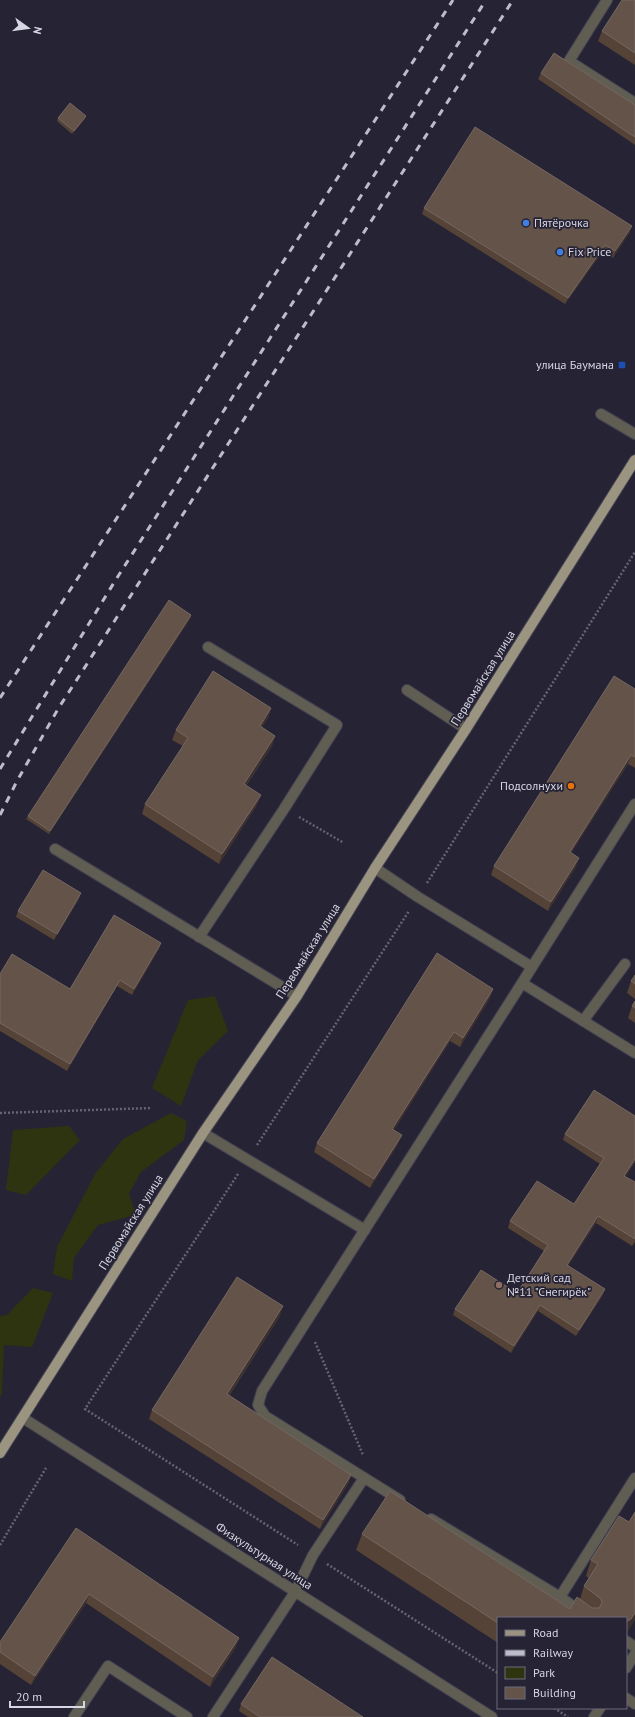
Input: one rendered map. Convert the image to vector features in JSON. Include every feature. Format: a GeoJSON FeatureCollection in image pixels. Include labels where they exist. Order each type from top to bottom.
{"type":"FeatureCollection","features":[{"type":"Feature","properties":{"kind":"main road","name":"Первомайская улица"},"geometry":{"type":"LineString","coordinates":[[0,1453],[203,1133],[297,996],[375,868],[466,729],[635,460]]}},
{"type":"Feature","properties":{"kind":"street"},"geometry":{"type":"LineString","coordinates":[[607,0],[568,60],[635,103]]}},
{"type":"Feature","properties":{"kind":"street"},"geometry":{"type":"LineString","coordinates":[[601,414],[635,434]]}},
{"type":"Feature","properties":{"kind":"street"},"geometry":{"type":"LineString","coordinates":[[199,937],[284,809],[337,725],[208,647]]}},
{"type":"Feature","properties":{"kind":"street"},"geometry":{"type":"LineString","coordinates":[[407,690],[466,729]]}},
{"type":"Feature","properties":{"kind":"street"},"geometry":{"type":"LineString","coordinates":[[408,1505],[266,1416],[258,1405],[262,1391],[635,804]]}},
{"type":"Feature","properties":{"kind":"street"},"geometry":{"type":"LineString","coordinates":[[55,849],[297,996]]}},
{"type":"Feature","properties":{"kind":"street"},"geometry":{"type":"LineString","coordinates":[[375,868],[418,897],[532,967]]}},
{"type":"Feature","properties":{"kind":"street"},"geometry":{"type":"LineString","coordinates":[[583,1021],[625,964]]}},
{"type":"Feature","properties":{"kind":"street"},"geometry":{"type":"LineString","coordinates":[[522,983],[635,1054]]}},
{"type":"Feature","properties":{"kind":"street"},"geometry":{"type":"LineString","coordinates":[[203,1133],[365,1230]]}},
{"type":"Feature","properties":{"kind":"street","name":"Физкультурная улица"},"geometry":{"type":"LineString","coordinates":[[23,1418],[492,1717]]}},
{"type":"Feature","properties":{"kind":"street"},"geometry":{"type":"LineString","coordinates":[[213,1717],[295,1592],[313,1555],[364,1478]]}},
{"type":"Feature","properties":{"kind":"street"},"geometry":{"type":"LineString","coordinates":[[560,1597],[635,1478]]}},
{"type":"Feature","properties":{"kind":"street"},"geometry":{"type":"LineString","coordinates":[[421,1513],[560,1597],[589,1617]]}},
{"type":"Feature","properties":{"kind":"street"},"geometry":{"type":"LineString","coordinates":[[627,1666],[635,1654]]}},
{"type":"Feature","properties":{"kind":"street"},"geometry":{"type":"LineString","coordinates":[[74,1717],[108,1666],[187,1717]]}},
{"type":"Feature","properties":{"kind":"path"},"geometry":{"type":"LineString","coordinates":[[497,1672],[85,1409],[418,897],[635,552]]}},
{"type":"Feature","properties":{"kind":"path"},"geometry":{"type":"LineString","coordinates":[[284,809],[344,843]]}},
{"type":"Feature","properties":{"kind":"path"},"geometry":{"type":"LineString","coordinates":[[0,1113],[152,1108]]}},
{"type":"Feature","properties":{"kind":"path"},"geometry":{"type":"LineString","coordinates":[[307,1321],[363,1456]]}},
{"type":"Feature","properties":{"kind":"path"},"geometry":{"type":"LineString","coordinates":[[0,1545],[46,1468]]}},
{"type":"Feature","properties":{"kind":"path"},"geometry":{"type":"LineString","coordinates":[[556,1709],[568,1717]]}},
{"type":"Feature","properties":{"kind":"green space"},"geometry":{"type":"Polygon","coordinates":[[[215,996],[228,1031],[198,1060],[181,1106],[152,1088],[188,1000],[215,996]]]}},
{"type":"Feature","properties":{"kind":"green space"},"geometry":{"type":"Polygon","coordinates":[[[171,1113],[187,1121],[184,1140],[141,1172],[129,1194],[136,1215],[98,1225],[74,1258],[72,1281],[53,1274],[57,1247],[95,1174],[123,1139],[171,1113]]]}},
{"type":"Feature","properties":{"kind":"green space"},"geometry":{"type":"Polygon","coordinates":[[[69,1126],[80,1140],[26,1195],[6,1190],[13,1130],[69,1126]]]}},
{"type":"Feature","properties":{"kind":"green space"},"geometry":{"type":"Polygon","coordinates":[[[33,1288],[53,1293],[32,1347],[4,1345],[2,1394],[0,1396],[0,1316],[7,1315],[33,1288]]]}},
{"type":"Feature","properties":{"kind":"building"},"geometry":{"type":"Polygon","coordinates":[[[622,0],[635,0],[635,53],[602,31],[622,0]]]}},
{"type":"Feature","properties":{"kind":"building"},"geometry":{"type":"Polygon","coordinates":[[[554,53],[635,105],[635,137],[541,73],[554,53]]]}},
{"type":"Feature","properties":{"kind":"building"},"geometry":{"type":"Polygon","coordinates":[[[70,103],[86,116],[74,131],[58,118],[70,103]]]}},
{"type":"Feature","properties":{"kind":"building","name":"Пятёрочка"},"geometry":{"type":"Polygon","coordinates":[[[475,127],[632,226],[615,251],[605,245],[568,298],[424,208],[475,127]]]}},
{"type":"Feature","properties":{"kind":"building"},"geometry":{"type":"Polygon","coordinates":[[[169,600],[191,615],[50,831],[28,816],[169,600]]]}},
{"type":"Feature","properties":{"kind":"building"},"geometry":{"type":"Polygon","coordinates":[[[213,671],[271,708],[260,726],[275,736],[244,784],[261,795],[222,854],[145,804],[188,738],[176,730],[213,671]]]}},
{"type":"Feature","properties":{"kind":"building"},"geometry":{"type":"Polygon","coordinates":[[[614,676],[635,689],[635,757],[631,755],[570,852],[579,858],[551,902],[494,866],[614,676]]]}},
{"type":"Feature","properties":{"kind":"building"},"geometry":{"type":"Polygon","coordinates":[[[43,870],[81,893],[57,934],[18,911],[43,870]]]}},
{"type":"Feature","properties":{"kind":"building"},"geometry":{"type":"Polygon","coordinates":[[[114,915],[161,943],[134,989],[120,980],[70,1064],[0,1023],[0,974],[12,954],[70,989],[114,915]]]}},
{"type":"Feature","properties":{"kind":"building"},"geometry":{"type":"Polygon","coordinates":[[[437,953],[493,989],[463,1038],[454,1032],[392,1129],[402,1135],[374,1179],[317,1143],[437,953]]]}},
{"type":"Feature","properties":{"kind":"building"},"geometry":{"type":"Polygon","coordinates":[[[635,975],[635,984],[631,981],[635,975]]]}},
{"type":"Feature","properties":{"kind":"building"},"geometry":{"type":"Polygon","coordinates":[[[635,1001],[635,1008],[632,1006],[635,1001]]]}},
{"type":"Feature","properties":{"kind":"building"},"geometry":{"type":"Polygon","coordinates":[[[594,1090],[635,1116],[635,1159],[624,1176],[635,1182],[635,1239],[598,1216],[567,1265],[605,1289],[579,1330],[540,1305],[514,1346],[455,1309],[481,1270],[517,1293],[548,1245],[510,1221],[537,1181],[574,1204],[604,1158],[565,1134],[594,1090]]]}},
{"type":"Feature","properties":{"kind":"building"},"geometry":{"type":"Polygon","coordinates":[[[237,1277],[283,1306],[227,1394],[351,1475],[323,1520],[152,1410],[237,1277]]]}},
{"type":"Feature","properties":{"kind":"building"},"geometry":{"type":"Polygon","coordinates":[[[390,1491],[570,1609],[577,1597],[592,1608],[599,1608],[602,1603],[601,1599],[584,1586],[598,1564],[591,1560],[619,1516],[629,1522],[635,1512],[635,1613],[631,1619],[627,1621],[627,1617],[497,1617],[497,1622],[362,1534],[390,1491]]]}},
{"type":"Feature","properties":{"kind":"building"},"geometry":{"type":"Polygon","coordinates":[[[76,1528],[239,1638],[213,1677],[89,1594],[35,1676],[0,1652],[0,1642],[76,1528]]]}},
{"type":"Feature","properties":{"kind":"building"},"geometry":{"type":"Polygon","coordinates":[[[272,1657],[363,1717],[260,1717],[241,1704],[272,1657]]]}},
{"type":"Feature","properties":{"kind":"railway"},"geometry":{"type":"LineString","coordinates":[[0,698],[453,0]]}},
{"type":"Feature","properties":{"kind":"railway"},"geometry":{"type":"LineString","coordinates":[[0,769],[115,581],[486,0]]}},
{"type":"Feature","properties":{"kind":"railway"},"geometry":{"type":"LineString","coordinates":[[0,815],[17,781],[58,709],[513,0]]}},
{"type":"Feature","properties":{"kind":"place","name":"Пятёрочка"},"geometry":{"type":"Point","coordinates":[526,223]}},
{"type":"Feature","properties":{"kind":"place","name":"Fix Price"},"geometry":{"type":"Point","coordinates":[560,252]}},
{"type":"Feature","properties":{"kind":"place","name":"улица Баумана"},"geometry":{"type":"Point","coordinates":[622,365]}},
{"type":"Feature","properties":{"kind":"place","name":"Подсолнухи"},"geometry":{"type":"Point","coordinates":[571,786]}},
{"type":"Feature","properties":{"kind":"place","name":"Детский сад №11 \"Снегирёк\""},"geometry":{"type":"Point","coordinates":[499,1285]}}]}
